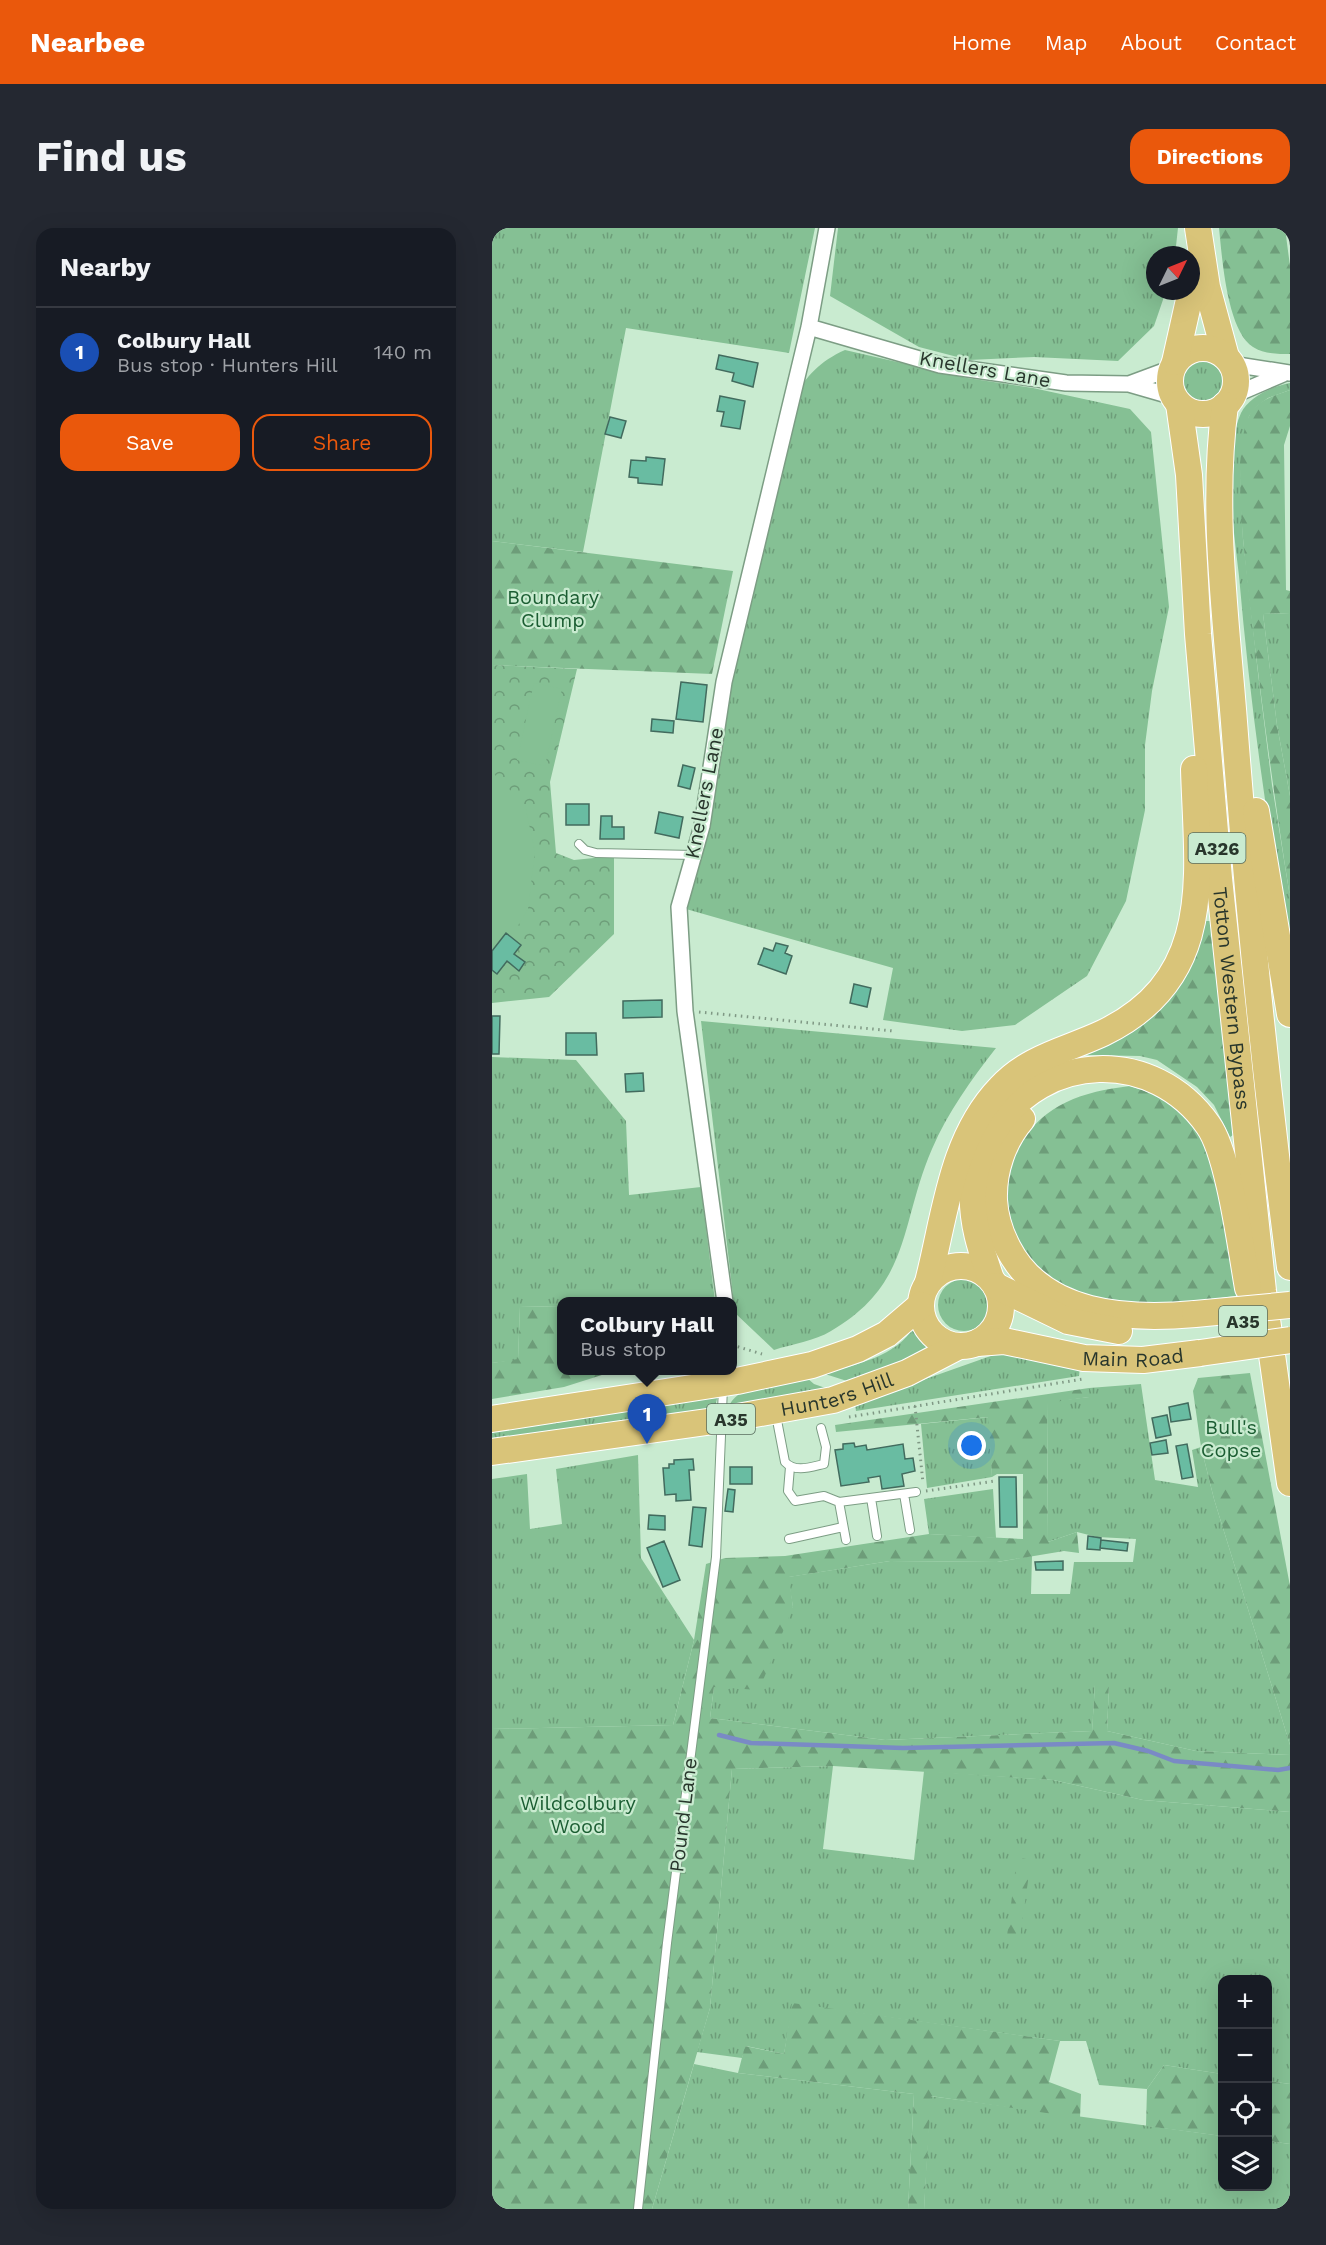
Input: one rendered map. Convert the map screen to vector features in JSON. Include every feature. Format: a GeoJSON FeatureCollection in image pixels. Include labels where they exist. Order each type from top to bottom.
{"type":"FeatureCollection","features":[{"type":"Feature","properties":{"kind":"main road"},"geometry":{"type":"LineString","coordinates":[[1196,246],[1198,230]]}},
{"type":"Feature","properties":{"kind":"main road"},"geometry":{"type":"LineString","coordinates":[[1189,300],[1170,378],[1176,400],[1196,413],[1207,414],[1228,401],[1235,374],[1207,287],[1198,230]]}},
{"type":"Feature","properties":{"kind":"main road"},"geometry":{"type":"LineString","coordinates":[[1174,365],[1188,351],[1204,347],[1212,349],[1229,361]]}},
{"type":"Feature","properties":{"kind":"main road","name":"Totton Western Bypass"},"geometry":{"type":"LineString","coordinates":[[1176,400],[1189,475],[1198,634],[1219,878],[1263,1291],[1289,1479]]}},
{"type":"Feature","properties":{"kind":"main road","name":"Totton Western Bypass"},"geometry":{"type":"LineString","coordinates":[[1228,401],[1220,445],[1219,513],[1228,645],[1246,873],[1290,1267]]}},
{"type":"Feature","properties":{"kind":"main road"},"geometry":{"type":"LineString","coordinates":[[1198,634],[1192,705],[1197,896],[1191,935],[1182,956],[1163,987],[1144,1006],[1106,1032],[1036,1060],[1014,1074],[984,1107],[971,1127],[961,1150],[925,1294],[928,1329],[936,1338],[968,1345],[994,1329],[999,1319],[1001,1308],[975,1226],[973,1188],[980,1158],[1004,1117],[1037,1086],[1070,1071],[1115,1069],[1171,1089],[1184,1098],[1209,1126],[1217,1140],[1289,1479]]}},
{"type":"Feature","properties":{"kind":"main road"},"geometry":{"type":"LineString","coordinates":[[1228,645],[1290,1014]]}},
{"type":"Feature","properties":{"kind":"main road"},"geometry":{"type":"LineString","coordinates":[[1142,1077],[1095,1079],[1063,1088],[1035,1106],[1019,1121],[1009,1138],[995,1174],[994,1209],[998,1224],[1014,1259],[1025,1274],[1040,1288],[1056,1297],[1095,1310],[1129,1316],[1196,1321],[1290,1305]]}},
{"type":"Feature","properties":{"kind":"main road"},"geometry":{"type":"LineString","coordinates":[[925,1294],[937,1274],[959,1266],[981,1271],[994,1282]]}},
{"type":"Feature","properties":{"kind":"main road","name":"Main Road"},"geometry":{"type":"LineString","coordinates":[[994,1282],[1068,1321],[1132,1333],[1166,1332],[1196,1321],[1290,1314]]}},
{"type":"Feature","properties":{"kind":"main road","name":"Hunters Hill"},"geometry":{"type":"LineString","coordinates":[[492,1419],[724,1383],[812,1365],[858,1349],[887,1334],[925,1294]]}},
{"type":"Feature","properties":{"kind":"main road","name":"Main Road"},"geometry":{"type":"LineString","coordinates":[[968,1345],[1004,1341],[1084,1358],[1143,1360],[1290,1340]]}},
{"type":"Feature","properties":{"kind":"main road","name":"Hunters Hill"},"geometry":{"type":"LineString","coordinates":[[492,1452],[721,1420],[833,1400],[907,1373],[968,1345]]}},
{"type":"Feature","properties":{"kind":"street","name":"Knellers Lane"},"geometry":{"type":"LineString","coordinates":[[724,1297],[686,1011],[680,907],[702,826],[724,682],[809,327],[827,228]]}},
{"type":"Feature","properties":{"kind":"street","name":"Knellers Lane"},"geometry":{"type":"LineString","coordinates":[[809,327],[940,365],[1066,383],[1129,384],[1176,400]]}},
{"type":"Feature","properties":{"kind":"street"},"geometry":{"type":"LineString","coordinates":[[1229,361],[1286,374]]}},
{"type":"Feature","properties":{"kind":"street","name":"Knellers Lane"},"geometry":{"type":"LineString","coordinates":[[1129,384],[1174,365]]}},
{"type":"Feature","properties":{"kind":"street"},"geometry":{"type":"LineString","coordinates":[[1228,401],[1286,374]]}},
{"type":"Feature","properties":{"kind":"lane"},"geometry":{"type":"LineString","coordinates":[[579,844],[585,850],[596,853],[694,855]]}},
{"type":"Feature","properties":{"kind":"lane","name":"Pound Lane"},"geometry":{"type":"LineString","coordinates":[[638,2209],[667,1943],[716,1557],[724,1383]]}},
{"type":"Feature","properties":{"kind":"lane"},"geometry":{"type":"LineString","coordinates":[[776,1410],[785,1462],[790,1467],[801,1469],[824,1464],[826,1447],[821,1428]]}},
{"type":"Feature","properties":{"kind":"lane"},"geometry":{"type":"LineString","coordinates":[[790,1467],[788,1491],[795,1501],[824,1497],[839,1502],[916,1492]]}},
{"type":"Feature","properties":{"kind":"lane"},"geometry":{"type":"LineString","coordinates":[[904,1494],[910,1530]]}},
{"type":"Feature","properties":{"kind":"lane"},"geometry":{"type":"LineString","coordinates":[[872,1498],[877,1536]]}},
{"type":"Feature","properties":{"kind":"lane"},"geometry":{"type":"LineString","coordinates":[[839,1502],[846,1540]]}},
{"type":"Feature","properties":{"kind":"lane"},"geometry":{"type":"LineString","coordinates":[[789,1539],[843,1527]]}},
{"type":"Feature","properties":{"kind":"path"},"geometry":{"type":"LineString","coordinates":[[686,1011],[893,1031]]}},
{"type":"Feature","properties":{"kind":"path"},"geometry":{"type":"LineString","coordinates":[[847,1417],[1086,1379]]}},
{"type":"Feature","properties":{"kind":"path"},"geometry":{"type":"LineString","coordinates":[[915,1406],[924,1491],[995,1481]]}},
{"type":"Feature","properties":{"kind":"green space"},"geometry":{"type":"Polygon","coordinates":[[[492,228],[815,228],[789,353],[626,328],[583,552],[492,541],[492,228]]]}},
{"type":"Feature","properties":{"kind":"green space"},"geometry":{"type":"Polygon","coordinates":[[[838,228],[1178,228],[1176,246],[1146,246],[1146,300],[1163,300],[1154,326],[1118,361],[1034,357],[969,360],[919,347],[830,296],[838,228]]]}},
{"type":"Feature","properties":{"kind":"green space"},"geometry":{"type":"Polygon","coordinates":[[[1219,228],[1285,228],[1290,266],[1290,354],[1276,354],[1253,347],[1237,326],[1227,292],[1219,228]]]}},
{"type":"Feature","properties":{"kind":"green space"},"geometry":{"type":"Polygon","coordinates":[[[845,350],[967,378],[1033,388],[1130,409],[1151,432],[1169,607],[1152,691],[1145,745],[1145,810],[1126,901],[1087,976],[1015,1025],[962,1031],[883,1020],[893,968],[679,907],[724,682],[792,399],[815,370],[828,359],[845,350]]]}},
{"type":"Feature","properties":{"kind":"green space"},"geometry":{"type":"Polygon","coordinates":[[[1203,357],[1220,364],[1227,381],[1220,398],[1203,405],[1186,398],[1179,381],[1186,364],[1203,357]]]}},
{"type":"Feature","properties":{"kind":"green space"},"geometry":{"type":"Polygon","coordinates":[[[1290,383],[1290,390],[1268,398],[1249,416],[1240,476],[1243,539],[1258,673],[1272,785],[1290,897],[1290,951],[1274,858],[1248,670],[1232,516],[1231,472],[1235,431],[1241,413],[1262,393],[1290,383]]]}},
{"type":"Feature","properties":{"kind":"green space"},"geometry":{"type":"Polygon","coordinates":[[[1290,390],[1290,426],[1284,445],[1286,590],[1290,591],[1290,613],[1263,614],[1277,725],[1290,796],[1290,897],[1249,598],[1242,532],[1240,479],[1244,433],[1249,416],[1261,402],[1290,390]]]}},
{"type":"Feature","properties":{"kind":"green space","name":"Boundary Clump"},"geometry":{"type":"Polygon","coordinates":[[[492,541],[733,571],[712,674],[492,665],[492,541]]]}},
{"type":"Feature","properties":{"kind":"green space"},"geometry":{"type":"Polygon","coordinates":[[[1290,613],[1290,796],[1277,725],[1263,614],[1290,613]]]}},
{"type":"Feature","properties":{"kind":"green space"},"geometry":{"type":"Polygon","coordinates":[[[492,665],[577,669],[550,782],[556,853],[574,860],[614,856],[614,934],[549,997],[492,1003],[492,665]]]}},
{"type":"Feature","properties":{"kind":"green space"},"geometry":{"type":"Polygon","coordinates":[[[534,683],[562,689],[545,766],[517,760],[534,683]]]}},
{"type":"Feature","properties":{"kind":"green space"},"geometry":{"type":"Polygon","coordinates":[[[492,772],[525,805],[535,852],[528,909],[492,969],[492,772]]]}},
{"type":"Feature","properties":{"kind":"green space"},"geometry":{"type":"Polygon","coordinates":[[[1204,921],[1216,921],[1239,1131],[1230,1137],[1214,1105],[1197,1087],[1157,1060],[1140,1056],[1085,1055],[1080,1049],[1134,1025],[1204,921]]]}},
{"type":"Feature","properties":{"kind":"green space"},"geometry":{"type":"Polygon","coordinates":[[[701,1021],[996,1048],[961,1097],[938,1135],[922,1176],[900,1250],[890,1272],[876,1293],[857,1313],[818,1337],[774,1350],[737,1315],[737,1297],[733,1297],[701,1021]]]}},
{"type":"Feature","properties":{"kind":"green space"},"geometry":{"type":"Polygon","coordinates":[[[492,1057],[576,1060],[626,1121],[629,1195],[701,1187],[715,1297],[557,1297],[557,1306],[520,1307],[518,1360],[492,1363],[492,1057]]]}},
{"type":"Feature","properties":{"kind":"green space"},"geometry":{"type":"Polygon","coordinates":[[[1130,1086],[1163,1097],[1183,1108],[1211,1150],[1242,1295],[1179,1304],[1119,1303],[1099,1299],[1051,1282],[1035,1269],[1023,1253],[1012,1226],[1005,1188],[1005,1179],[1011,1159],[1019,1146],[1041,1119],[1066,1102],[1096,1092],[1130,1086]]]}},
{"type":"Feature","properties":{"kind":"green space"},"geometry":{"type":"Polygon","coordinates":[[[964,1279],[974,1281],[982,1287],[988,1295],[990,1305],[988,1315],[982,1323],[974,1329],[964,1331],[954,1329],[946,1323],[940,1315],[938,1305],[940,1295],[946,1287],[954,1281],[964,1279]]]}},
{"type":"Feature","properties":{"kind":"green space"},"geometry":{"type":"Polygon","coordinates":[[[557,1306],[557,1375],[602,1375],[564,1387],[492,1399],[492,1363],[518,1359],[520,1307],[557,1306]]]}},
{"type":"Feature","properties":{"kind":"green space"},"geometry":{"type":"Polygon","coordinates":[[[914,1326],[936,1352],[847,1381],[825,1374],[862,1363],[886,1352],[907,1337],[914,1326]]]}},
{"type":"Feature","properties":{"kind":"green space"},"geometry":{"type":"Polygon","coordinates":[[[1002,1352],[1080,1366],[1079,1376],[856,1411],[855,1404],[1002,1352]]]}},
{"type":"Feature","properties":{"kind":"green space","name":"Bull's Copse"},"geometry":{"type":"Polygon","coordinates":[[[1250,1373],[1290,1586],[1290,1745],[1214,1499],[1201,1447],[1193,1391],[1198,1378],[1250,1373]]]}},
{"type":"Feature","properties":{"kind":"green space"},"geometry":{"type":"Polygon","coordinates":[[[807,1378],[814,1384],[834,1391],[728,1411],[731,1402],[749,1389],[807,1378]]]}},
{"type":"Feature","properties":{"kind":"green space"},"geometry":{"type":"Polygon","coordinates":[[[1141,1384],[1155,1480],[1198,1487],[1192,1450],[1201,1447],[1214,1499],[1290,1745],[1290,1755],[1196,1751],[1107,1731],[1109,1685],[1095,1685],[1092,1731],[885,1740],[710,1718],[714,1687],[793,1607],[788,1577],[890,1561],[997,1562],[1032,1556],[1031,1594],[1070,1594],[1074,1562],[1133,1562],[1136,1539],[1097,1537],[1077,1532],[1048,1542],[1047,1402],[1089,1397],[1089,1388],[1141,1384]]]}},
{"type":"Feature","properties":{"kind":"green space","name":"Wildcolbury Wood"},"geometry":{"type":"Polygon","coordinates":[[[1089,1388],[1089,1397],[1047,1403],[1048,1542],[1077,1532],[1079,1553],[1064,1551],[997,1562],[890,1561],[789,1577],[793,1607],[759,1690],[714,1687],[710,1718],[885,1740],[1092,1731],[1095,1684],[1109,1685],[1107,1731],[1196,1751],[1290,1755],[1290,1812],[1143,1800],[1053,1780],[833,1766],[732,1769],[710,2008],[652,2209],[492,2209],[492,1729],[673,1725],[694,1640],[706,1564],[725,1558],[785,1556],[929,1534],[1023,1539],[1023,1474],[997,1474],[992,1477],[988,1417],[836,1432],[835,1425],[1089,1388]]]}},
{"type":"Feature","properties":{"kind":"green space"},"geometry":{"type":"Polygon","coordinates":[[[718,1395],[713,1414],[492,1444],[492,1432],[718,1395]]]}},
{"type":"Feature","properties":{"kind":"green space"},"geometry":{"type":"Polygon","coordinates":[[[989,1417],[992,1477],[927,1488],[921,1424],[989,1417]]]}},
{"type":"Feature","properties":{"kind":"green space"},"geometry":{"type":"Polygon","coordinates":[[[638,1455],[641,1558],[694,1640],[673,1725],[492,1729],[492,1479],[527,1474],[530,1529],[562,1524],[556,1469],[638,1455]]]}},
{"type":"Feature","properties":{"kind":"green space"},"geometry":{"type":"Polygon","coordinates":[[[993,1489],[996,1538],[929,1534],[924,1499],[993,1489]]]}},
{"type":"Feature","properties":{"kind":"green space"},"geometry":{"type":"Polygon","coordinates":[[[833,1766],[823,1849],[914,1860],[924,1771],[1053,1780],[1143,1800],[1290,1812],[1290,2084],[1272,2082],[1272,1975],[1218,1975],[1218,2073],[1164,2065],[1147,2089],[1099,2085],[1086,2041],[1060,2041],[793,2004],[784,2054],[746,2046],[742,2058],[697,2052],[710,2008],[732,1769],[833,1766]]]}},
{"type":"Feature","properties":{"kind":"green space"},"geometry":{"type":"Polygon","coordinates":[[[1017,1857],[1031,1860],[1020,1937],[1007,1936],[1017,1857]]]}},
{"type":"Feature","properties":{"kind":"green space"},"geometry":{"type":"Polygon","coordinates":[[[792,2003],[1060,2041],[1049,2082],[1081,2094],[1080,2118],[931,2096],[924,2209],[908,2209],[914,2094],[738,2073],[745,2046],[784,2054],[792,2003]]]}},
{"type":"Feature","properties":{"kind":"green space"},"geometry":{"type":"Polygon","coordinates":[[[694,2064],[738,2073],[914,2094],[908,2209],[652,2209],[694,2064]]]}},
{"type":"Feature","properties":{"kind":"green space"},"geometry":{"type":"Polygon","coordinates":[[[1164,2065],[1218,2073],[1218,2135],[1146,2126],[1147,2089],[1164,2065]]]}},
{"type":"Feature","properties":{"kind":"green space"},"geometry":{"type":"Polygon","coordinates":[[[1272,2082],[1290,2084],[1290,2144],[1272,2142],[1272,2082]]]}},
{"type":"Feature","properties":{"kind":"green space"},"geometry":{"type":"Polygon","coordinates":[[[930,2096],[1218,2135],[1218,2191],[1272,2191],[1272,2142],[1290,2144],[1290,2209],[924,2209],[930,2096]]]}},
{"type":"Feature","properties":{"kind":"building"},"geometry":{"type":"Polygon","coordinates":[[[719,355],[758,363],[753,387],[732,381],[734,373],[716,369],[719,355]]]}},
{"type":"Feature","properties":{"kind":"building"},"geometry":{"type":"Polygon","coordinates":[[[720,396],[745,401],[740,429],[721,426],[724,412],[717,411],[720,396]]]}},
{"type":"Feature","properties":{"kind":"building"},"geometry":{"type":"Polygon","coordinates":[[[610,417],[626,421],[621,438],[605,434],[610,417]]]}},
{"type":"Feature","properties":{"kind":"building"},"geometry":{"type":"Polygon","coordinates":[[[646,457],[665,459],[662,485],[638,483],[638,478],[629,477],[631,460],[646,461],[646,457]]]}},
{"type":"Feature","properties":{"kind":"building"},"geometry":{"type":"Polygon","coordinates":[[[681,682],[707,685],[703,722],[676,719],[681,682]]]}},
{"type":"Feature","properties":{"kind":"building"},"geometry":{"type":"Polygon","coordinates":[[[652,719],[674,721],[673,733],[651,731],[652,719]]]}},
{"type":"Feature","properties":{"kind":"building"},"geometry":{"type":"Polygon","coordinates":[[[683,765],[695,768],[690,789],[678,786],[683,765]]]}},
{"type":"Feature","properties":{"kind":"building"},"geometry":{"type":"Polygon","coordinates":[[[566,804],[589,804],[589,825],[566,825],[566,804]]]}},
{"type":"Feature","properties":{"kind":"building"},"geometry":{"type":"Polygon","coordinates":[[[659,812],[683,817],[679,838],[655,833],[659,812]]]}},
{"type":"Feature","properties":{"kind":"building"},"geometry":{"type":"Polygon","coordinates":[[[601,816],[612,816],[612,827],[624,827],[624,839],[600,839],[601,816]]]}},
{"type":"Feature","properties":{"kind":"building"},"geometry":{"type":"Polygon","coordinates":[[[506,933],[521,945],[514,954],[525,962],[519,971],[507,961],[497,974],[492,970],[492,951],[506,933]]]}},
{"type":"Feature","properties":{"kind":"building"},"geometry":{"type":"Polygon","coordinates":[[[776,943],[788,946],[785,953],[792,956],[786,974],[758,964],[764,948],[773,951],[776,943]]]}},
{"type":"Feature","properties":{"kind":"building"},"geometry":{"type":"Polygon","coordinates":[[[854,984],[871,988],[867,1007],[850,1003],[854,984]]]}},
{"type":"Feature","properties":{"kind":"building"},"geometry":{"type":"Polygon","coordinates":[[[662,1000],[662,1017],[623,1018],[623,1001],[662,1000]]]}},
{"type":"Feature","properties":{"kind":"building"},"geometry":{"type":"Polygon","coordinates":[[[492,1016],[500,1016],[499,1054],[492,1054],[492,1016]]]}},
{"type":"Feature","properties":{"kind":"building"},"geometry":{"type":"Polygon","coordinates":[[[566,1033],[596,1033],[597,1055],[566,1055],[566,1033]]]}},
{"type":"Feature","properties":{"kind":"building"},"geometry":{"type":"Polygon","coordinates":[[[643,1073],[644,1091],[626,1092],[625,1074],[643,1073]]]}},
{"type":"Feature","properties":{"kind":"building"},"geometry":{"type":"Polygon","coordinates":[[[1188,1403],[1191,1419],[1171,1422],[1169,1407],[1188,1403]]]}},
{"type":"Feature","properties":{"kind":"building"},"geometry":{"type":"Polygon","coordinates":[[[1167,1415],[1171,1435],[1156,1438],[1152,1418],[1167,1415]]]}},
{"type":"Feature","properties":{"kind":"building"},"geometry":{"type":"Polygon","coordinates":[[[1166,1440],[1168,1453],[1152,1455],[1150,1443],[1166,1440]]]}},
{"type":"Feature","properties":{"kind":"building"},"geometry":{"type":"Polygon","coordinates":[[[854,1443],[855,1447],[866,1445],[867,1450],[903,1444],[905,1459],[913,1458],[915,1471],[902,1474],[904,1486],[882,1489],[880,1476],[868,1478],[869,1482],[841,1486],[835,1450],[843,1449],[843,1444],[854,1443]]]}},
{"type":"Feature","properties":{"kind":"building"},"geometry":{"type":"Polygon","coordinates":[[[1187,1444],[1193,1477],[1182,1479],[1176,1446],[1187,1444]]]}},
{"type":"Feature","properties":{"kind":"building"},"geometry":{"type":"Polygon","coordinates":[[[693,1459],[694,1470],[689,1470],[691,1500],[676,1501],[676,1494],[665,1495],[663,1468],[669,1468],[669,1464],[674,1464],[674,1460],[693,1459]]]}},
{"type":"Feature","properties":{"kind":"building"},"geometry":{"type":"Polygon","coordinates":[[[730,1467],[752,1467],[752,1484],[730,1484],[730,1467]]]}},
{"type":"Feature","properties":{"kind":"building"},"geometry":{"type":"Polygon","coordinates":[[[999,1477],[1016,1477],[1017,1527],[1000,1527],[999,1477]]]}},
{"type":"Feature","properties":{"kind":"building"},"geometry":{"type":"Polygon","coordinates":[[[728,1489],[735,1490],[733,1512],[725,1511],[728,1489]]]}},
{"type":"Feature","properties":{"kind":"building"},"geometry":{"type":"Polygon","coordinates":[[[693,1507],[706,1508],[702,1547],[689,1545],[693,1507]]]}},
{"type":"Feature","properties":{"kind":"building"},"geometry":{"type":"Polygon","coordinates":[[[649,1515],[665,1516],[665,1530],[648,1529],[649,1515]]]}},
{"type":"Feature","properties":{"kind":"building"},"geometry":{"type":"Polygon","coordinates":[[[1088,1536],[1101,1538],[1100,1550],[1087,1549],[1088,1536]]]}},
{"type":"Feature","properties":{"kind":"building"},"geometry":{"type":"Polygon","coordinates":[[[1101,1540],[1128,1543],[1127,1551],[1100,1548],[1101,1540]]]}},
{"type":"Feature","properties":{"kind":"building"},"geometry":{"type":"Polygon","coordinates":[[[664,1541],[680,1580],[663,1587],[647,1548],[664,1541]]]}},
{"type":"Feature","properties":{"kind":"building"},"geometry":{"type":"Polygon","coordinates":[[[1063,1561],[1063,1570],[1036,1570],[1035,1562],[1063,1561]]]}},
{"type":"Feature","properties":{"kind":"waterway"},"geometry":{"type":"LineString","coordinates":[[719,1735],[751,1743],[903,1748],[1114,1743],[1148,1751],[1174,1761],[1278,1770],[1290,1768]]}},
{"type":"Feature","properties":{"kind":"place","name":"Colbury Hall"},"geometry":{"type":"Point","coordinates":[647,1444]}}]}
